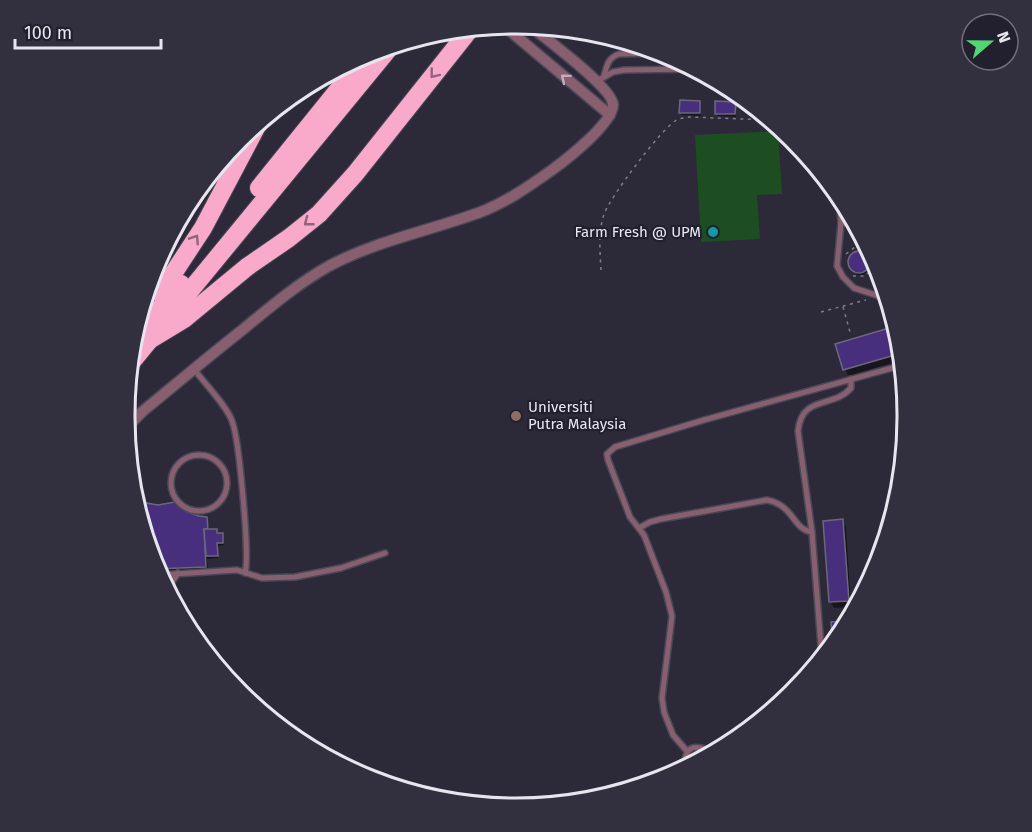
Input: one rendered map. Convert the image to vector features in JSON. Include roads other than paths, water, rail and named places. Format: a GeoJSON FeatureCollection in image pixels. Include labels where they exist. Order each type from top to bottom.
{"type":"FeatureCollection","features":[{"type":"Feature","properties":{"kind":"highway"},"geometry":{"type":"LineString","coordinates":[[152,339],[184,319],[247,267],[289,238],[319,213],[355,174],[463,39]]}},
{"type":"Feature","properties":{"kind":"highway"},"geometry":{"type":"LineString","coordinates":[[140,353],[379,60]]}},
{"type":"Feature","properties":{"kind":"highway"},"geometry":{"type":"LineString","coordinates":[[145,325],[353,71]]}},
{"type":"Feature","properties":{"kind":"highway"},"geometry":{"type":"LineString","coordinates":[[159,309],[163,289],[203,228],[247,145]]}},
{"type":"Feature","properties":{"kind":"street"},"geometry":{"type":"LineString","coordinates":[[514,34],[610,115]]}},
{"type":"Feature","properties":{"kind":"street"},"geometry":{"type":"LineString","coordinates":[[134,420],[274,303],[329,266],[371,248],[478,213],[507,200],[562,163],[598,130],[610,115],[613,106],[612,98],[600,78],[543,35]]}},
{"type":"Feature","properties":{"kind":"lane"},"geometry":{"type":"LineString","coordinates":[[600,78],[608,61],[613,57],[619,54],[635,54]]}},
{"type":"Feature","properties":{"kind":"lane"},"geometry":{"type":"LineString","coordinates":[[600,78],[624,70],[674,69]]}},
{"type":"Feature","properties":{"kind":"lane"},"geometry":{"type":"LineString","coordinates":[[841,216],[837,266],[843,278],[854,288],[878,296]]}},
{"type":"Feature","properties":{"kind":"lane"},"geometry":{"type":"LineString","coordinates":[[687,751],[667,725],[662,698],[672,616],[666,592],[650,548],[630,517],[607,454],[610,450],[704,420],[894,367]]}},
{"type":"Feature","properties":{"kind":"lane"},"geometry":{"type":"LineString","coordinates":[[194,369],[233,423],[241,480],[247,558],[245,573]]}},
{"type":"Feature","properties":{"kind":"lane"},"geometry":{"type":"LineString","coordinates":[[821,645],[812,532],[798,432],[800,420],[810,407],[847,393],[851,388],[851,379]]}},
{"type":"Feature","properties":{"kind":"lane"},"geometry":{"type":"LineString","coordinates":[[193,456],[203,456],[220,464],[227,482],[222,500],[206,511],[196,511],[179,502],[171,484],[177,466],[193,456]]}},
{"type":"Feature","properties":{"kind":"lane"},"geometry":{"type":"LineString","coordinates":[[227,482],[241,480]]}},
{"type":"Feature","properties":{"kind":"lane"},"geometry":{"type":"LineString","coordinates":[[639,528],[661,519],[767,500],[785,507],[804,530],[812,532]]}},
{"type":"Feature","properties":{"kind":"lane"},"geometry":{"type":"LineString","coordinates":[[169,574],[226,570],[273,579],[295,578],[341,568],[385,553]]}},
{"type":"Feature","properties":{"kind":"lane"},"geometry":{"type":"LineString","coordinates":[[172,581],[178,573]]}},
{"type":"Feature","properties":{"kind":"lane"},"geometry":{"type":"LineString","coordinates":[[684,758],[687,751],[698,747],[703,748]]}},
{"type":"Feature","properties":{"kind":"place","name":"Farm Fresh @ UPM"},"geometry":{"type":"Point","coordinates":[713,232]}},
{"type":"Feature","properties":{"kind":"place","name":"Universiti Putra Malaysia"},"geometry":{"type":"Point","coordinates":[516,416]}}]}
